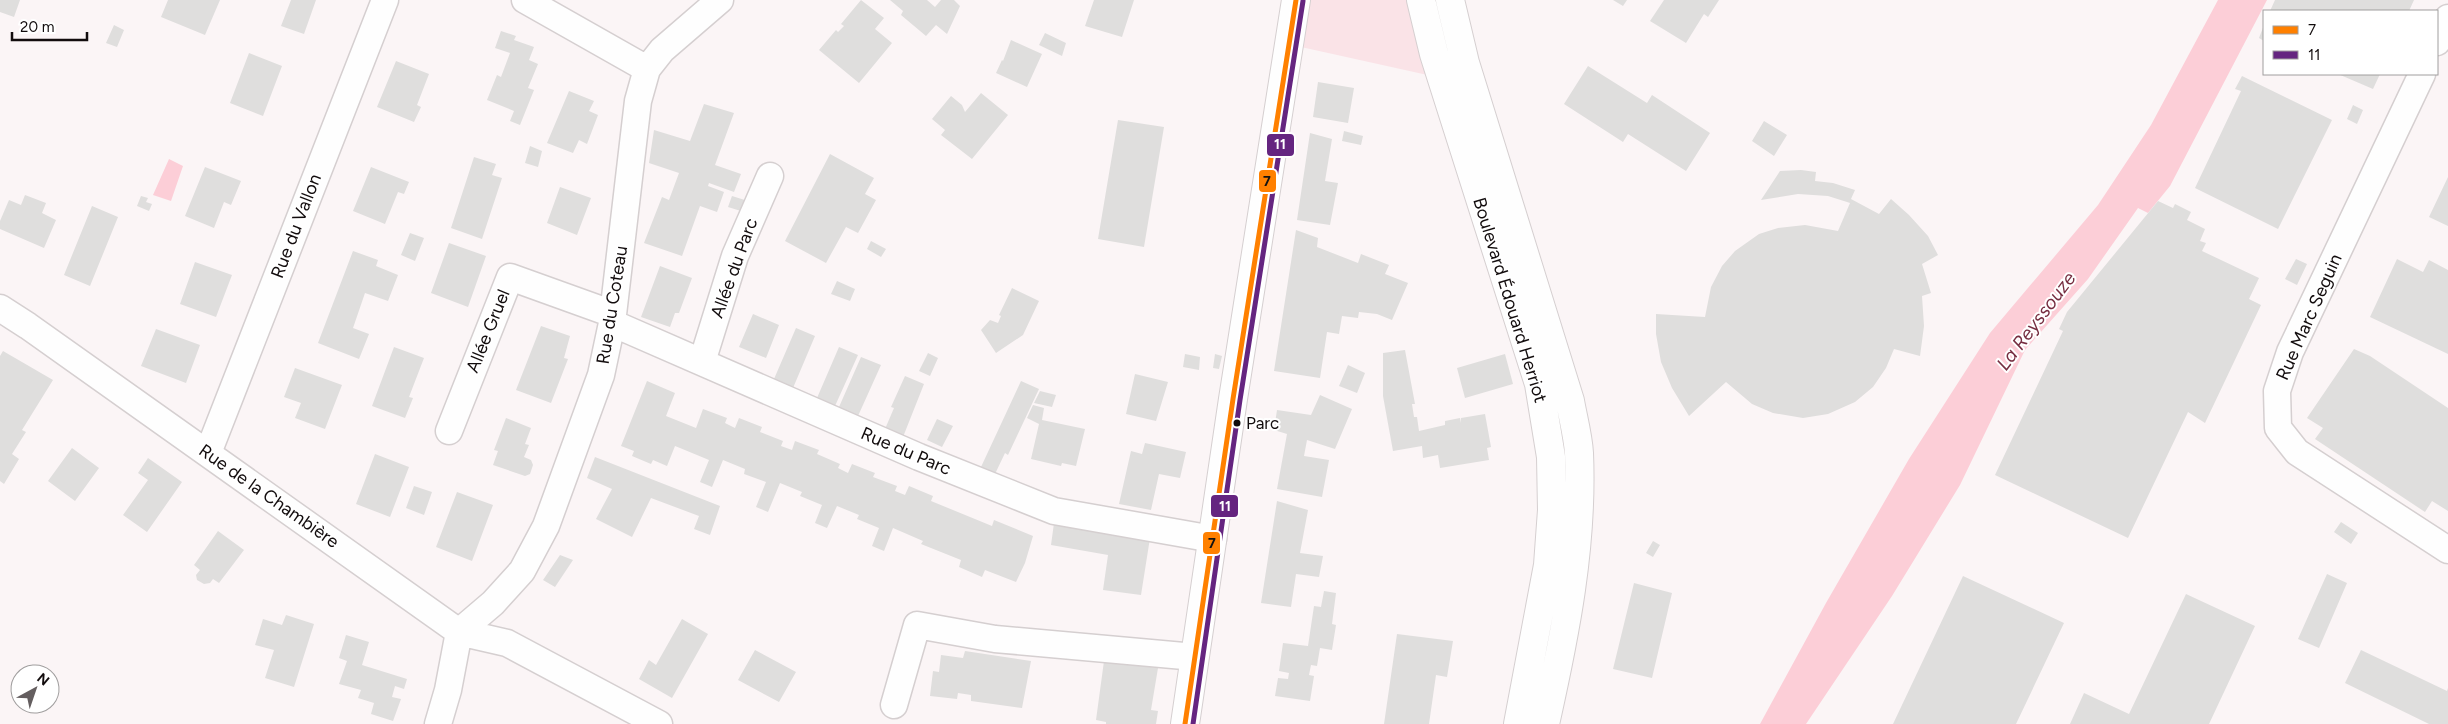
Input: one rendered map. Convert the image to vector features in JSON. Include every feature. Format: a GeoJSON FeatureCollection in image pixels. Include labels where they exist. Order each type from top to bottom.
{"type":"FeatureCollection","features":[{"type":"Feature","properties":{"kind":"main road"},"geometry":{"type":"LineString","coordinates":[[1185,724],[1233,399],[1296,0]]}},
{"type":"Feature","properties":{"kind":"main road","name":"Boulevard Édouard Herriot"},"geometry":{"type":"LineString","coordinates":[[1421,0],[1434,54],[1539,384],[1551,457],[1552,510],[1548,565],[1518,724]]}},
{"type":"Feature","properties":{"kind":"main road","name":"Boulevard Édouard Herriot"},"geometry":{"type":"LineString","coordinates":[[1450,0],[1465,63],[1570,401],[1578,451],[1580,507],[1575,566],[1560,657],[1545,724]]}},
{"type":"Feature","properties":{"kind":"street","name":"Rue du Vallon"},"geometry":{"type":"LineString","coordinates":[[208,453],[385,0]]}},
{"type":"Feature","properties":{"kind":"street"},"geometry":{"type":"LineString","coordinates":[[525,0],[647,69]]}},
{"type":"Feature","properties":{"kind":"street","name":"Rue du Coteau"},"geometry":{"type":"LineString","coordinates":[[459,632],[493,603],[522,571],[546,526],[601,375],[613,319],[638,102],[647,69],[662,50],[720,0]]}},
{"type":"Feature","properties":{"kind":"street"},"geometry":{"type":"LineString","coordinates":[[2438,40],[2448,18]]}},
{"type":"Feature","properties":{"kind":"street","name":"Rue Marc Seguin"},"geometry":{"type":"LineString","coordinates":[[2422,75],[2290,352],[2277,391],[2278,428],[2297,452],[2448,550]]}},
{"type":"Feature","properties":{"kind":"street","name":"Allée du Parc"},"geometry":{"type":"LineString","coordinates":[[702,362],[735,256],[770,176]]}},
{"type":"Feature","properties":{"kind":"street","name":"Allée Gruel"},"geometry":{"type":"LineString","coordinates":[[448,431],[510,277],[613,319]]}},
{"type":"Feature","properties":{"kind":"street","name":"Rue de la Chambière"},"geometry":{"type":"LineString","coordinates":[[0,308],[459,632]]}},
{"type":"Feature","properties":{"kind":"street","name":"Rue du Parc"},"geometry":{"type":"LineString","coordinates":[[613,319],[702,362],[918,457],[1054,511],[1213,539]]}},
{"type":"Feature","properties":{"kind":"street"},"geometry":{"type":"LineString","coordinates":[[894,705],[917,625],[995,639],[1195,657]]}},
{"type":"Feature","properties":{"kind":"street"},"geometry":{"type":"LineString","coordinates":[[438,724],[448,690],[459,632],[507,643],[659,724]]}},
{"type":"Feature","properties":{"kind":"shaded area"},"geometry":{"type":"Polygon","coordinates":[[[1311,0],[1413,0],[1432,76],[1301,47],[1311,0]]]}},
{"type":"Feature","properties":{"kind":"water","name":"La Reyssouze"},"geometry":{"type":"Polygon","coordinates":[[[2218,0],[2267,0],[2170,186],[2148,213],[2138,208],[2088,279],[2025,350],[1960,485],[1892,596],[1806,724],[1760,724],[1826,603],[1909,459],[1990,333],[2098,205],[2151,125],[2218,0]]]}},
{"type":"Feature","properties":{"kind":"water"},"geometry":{"type":"Polygon","coordinates":[[[169,159],[183,166],[171,201],[153,195],[169,159]]]}},
{"type":"Feature","properties":{"kind":"building"},"geometry":{"type":"Polygon","coordinates":[[[0,0],[20,0],[14,17],[0,12],[0,0]]]}},
{"type":"Feature","properties":{"kind":"building"},"geometry":{"type":"Polygon","coordinates":[[[168,0],[220,0],[205,35],[161,17],[168,0]]]}},
{"type":"Feature","properties":{"kind":"building"},"geometry":{"type":"Polygon","coordinates":[[[291,0],[316,0],[304,34],[281,26],[291,0]]]}},
{"type":"Feature","properties":{"kind":"building"},"geometry":{"type":"Polygon","coordinates":[[[861,0],[884,18],[875,29],[892,43],[859,83],[819,50],[836,30],[838,32],[844,26],[841,24],[861,0]]]}},
{"type":"Feature","properties":{"kind":"building"},"geometry":{"type":"Polygon","coordinates":[[[890,0],[927,0],[935,7],[941,0],[954,0],[960,6],[947,34],[936,25],[926,36],[901,15],[903,11],[890,0]]]}},
{"type":"Feature","properties":{"kind":"building"},"geometry":{"type":"Polygon","coordinates":[[[1094,0],[1134,0],[1122,37],[1085,26],[1094,0]]]}},
{"type":"Feature","properties":{"kind":"building"},"geometry":{"type":"Polygon","coordinates":[[[1613,0],[1627,0],[1623,6],[1613,0]]]}},
{"type":"Feature","properties":{"kind":"building"},"geometry":{"type":"Polygon","coordinates":[[[1664,0],[1719,0],[1708,17],[1704,14],[1686,43],[1650,21],[1664,0]]]}},
{"type":"Feature","properties":{"kind":"building"},"geometry":{"type":"Polygon","coordinates":[[[2275,0],[2414,0],[2409,10],[2270,10],[2275,0]]]}},
{"type":"Feature","properties":{"kind":"building"},"geometry":{"type":"Polygon","coordinates":[[[114,25],[124,30],[117,47],[106,43],[114,25]]]}},
{"type":"Feature","properties":{"kind":"building"},"geometry":{"type":"Polygon","coordinates":[[[2263,28],[2263,40],[2259,38],[2263,28]]]}},
{"type":"Feature","properties":{"kind":"building"},"geometry":{"type":"Polygon","coordinates":[[[501,31],[516,36],[514,40],[534,47],[529,60],[538,64],[528,88],[534,90],[520,125],[510,121],[514,111],[487,100],[497,75],[501,77],[510,53],[495,48],[501,31]]]}},
{"type":"Feature","properties":{"kind":"building"},"geometry":{"type":"Polygon","coordinates":[[[1045,33],[1066,43],[1062,56],[1039,45],[1045,33]]]}},
{"type":"Feature","properties":{"kind":"building"},"geometry":{"type":"Polygon","coordinates":[[[1011,40],[1042,54],[1027,87],[996,73],[1011,40]]]}},
{"type":"Feature","properties":{"kind":"building"},"geometry":{"type":"Polygon","coordinates":[[[249,53],[282,66],[263,116],[230,103],[249,53]]]}},
{"type":"Feature","properties":{"kind":"building"},"geometry":{"type":"Polygon","coordinates":[[[396,61],[429,74],[417,105],[421,107],[414,122],[377,107],[396,61]]]}},
{"type":"Feature","properties":{"kind":"building"},"geometry":{"type":"Polygon","coordinates":[[[1588,66],[1647,103],[1652,95],[1710,133],[1686,171],[1628,134],[1623,142],[1564,104],[1588,66]]]}},
{"type":"Feature","properties":{"kind":"building"},"geometry":{"type":"Polygon","coordinates":[[[2340,75],[2380,75],[2373,89],[2340,75]]]}},
{"type":"Feature","properties":{"kind":"building"},"geometry":{"type":"Polygon","coordinates":[[[2242,76],[2332,120],[2278,229],[2195,188],[2241,91],[2235,89],[2242,76]]]}},
{"type":"Feature","properties":{"kind":"building"},"geometry":{"type":"Polygon","coordinates":[[[1318,82],[1354,88],[1348,123],[1313,117],[1318,82]]]}},
{"type":"Feature","properties":{"kind":"building"},"geometry":{"type":"Polygon","coordinates":[[[569,91],[594,101],[589,111],[598,115],[587,144],[579,140],[573,153],[547,143],[569,91]]]}},
{"type":"Feature","properties":{"kind":"building"},"geometry":{"type":"Polygon","coordinates":[[[981,93],[1008,115],[972,159],[941,135],[945,130],[932,119],[951,96],[962,105],[965,112],[981,93]]]}},
{"type":"Feature","properties":{"kind":"building"},"geometry":{"type":"Polygon","coordinates":[[[704,104],[734,113],[715,165],[741,174],[734,192],[709,183],[708,186],[724,192],[717,212],[700,206],[682,256],[644,243],[662,197],[669,200],[679,173],[649,163],[654,130],[690,141],[704,104]]]}},
{"type":"Feature","properties":{"kind":"building"},"geometry":{"type":"Polygon","coordinates":[[[2353,105],[2363,110],[2357,124],[2347,119],[2353,105]]]}},
{"type":"Feature","properties":{"kind":"building"},"geometry":{"type":"Polygon","coordinates":[[[1118,120],[1164,127],[1144,247],[1098,239],[1118,120]]]}},
{"type":"Feature","properties":{"kind":"building"},"geometry":{"type":"Polygon","coordinates":[[[1764,121],[1787,135],[1774,156],[1752,141],[1764,121]]]}},
{"type":"Feature","properties":{"kind":"building"},"geometry":{"type":"Polygon","coordinates":[[[1344,131],[1363,136],[1361,145],[1342,141],[1344,131]]]}},
{"type":"Feature","properties":{"kind":"building"},"geometry":{"type":"Polygon","coordinates":[[[1310,133],[1332,139],[1325,181],[1338,183],[1330,225],[1297,220],[1310,133]]]}},
{"type":"Feature","properties":{"kind":"building"},"geometry":{"type":"Polygon","coordinates":[[[530,146],[542,151],[538,167],[525,163],[530,146]]]}},
{"type":"Feature","properties":{"kind":"building"},"geometry":{"type":"Polygon","coordinates":[[[830,154],[874,178],[865,194],[876,200],[858,233],[846,227],[826,263],[785,241],[830,154]]]}},
{"type":"Feature","properties":{"kind":"building"},"geometry":{"type":"Polygon","coordinates":[[[474,157],[496,164],[492,175],[502,178],[482,239],[451,228],[474,157]]]}},
{"type":"Feature","properties":{"kind":"building"},"geometry":{"type":"Polygon","coordinates":[[[205,167],[241,181],[231,205],[224,202],[214,228],[185,216],[205,167]]]}},
{"type":"Feature","properties":{"kind":"building"},"geometry":{"type":"Polygon","coordinates":[[[371,167],[409,182],[404,194],[398,192],[385,224],[353,211],[371,167]]]}},
{"type":"Feature","properties":{"kind":"building"},"geometry":{"type":"Polygon","coordinates":[[[1801,170],[1816,172],[1815,181],[1833,183],[1855,190],[1851,199],[1879,214],[1891,199],[1928,236],[1938,255],[1922,264],[1931,293],[1922,296],[1924,326],[1920,356],[1894,349],[1886,368],[1873,387],[1855,402],[1828,414],[1803,418],[1773,413],[1752,404],[1726,382],[1689,416],[1672,388],[1661,362],[1656,334],[1656,314],[1705,317],[1711,287],[1722,266],[1735,251],[1759,234],[1778,228],[1805,225],[1838,231],[1850,203],[1828,196],[1798,194],[1761,200],[1780,171],[1801,170]]]}},
{"type":"Feature","properties":{"kind":"building"},"geometry":{"type":"Polygon","coordinates":[[[2448,177],[2448,226],[2429,217],[2448,177]]]}},
{"type":"Feature","properties":{"kind":"building"},"geometry":{"type":"Polygon","coordinates":[[[560,187],[591,198],[577,235],[547,223],[560,187]]]}},
{"type":"Feature","properties":{"kind":"building"},"geometry":{"type":"Polygon","coordinates":[[[25,195],[46,203],[42,213],[56,220],[44,248],[0,229],[0,221],[9,200],[21,205],[25,195]]]}},
{"type":"Feature","properties":{"kind":"building"},"geometry":{"type":"Polygon","coordinates":[[[141,196],[148,198],[146,202],[152,204],[149,211],[137,206],[141,196]]]}},
{"type":"Feature","properties":{"kind":"building"},"geometry":{"type":"Polygon","coordinates":[[[732,196],[748,201],[744,212],[728,207],[732,196]]]}},
{"type":"Feature","properties":{"kind":"building"},"geometry":{"type":"Polygon","coordinates":[[[2158,201],[2173,208],[2175,204],[2191,212],[2187,220],[2205,229],[2200,241],[2206,243],[2202,251],[2259,278],[2249,299],[2261,305],[2205,423],[2188,412],[2128,538],[1995,475],[2063,331],[2059,329],[2067,312],[2158,201]]]}},
{"type":"Feature","properties":{"kind":"building"},"geometry":{"type":"Polygon","coordinates":[[[92,206],[118,217],[90,286],[64,275],[92,206]]]}},
{"type":"Feature","properties":{"kind":"building"},"geometry":{"type":"Polygon","coordinates":[[[1296,230],[1318,238],[1317,247],[1358,263],[1361,254],[1389,265],[1385,274],[1408,283],[1392,320],[1377,314],[1359,312],[1358,318],[1342,316],[1339,334],[1327,332],[1320,378],[1274,371],[1296,230]]]}},
{"type":"Feature","properties":{"kind":"building"},"geometry":{"type":"Polygon","coordinates":[[[410,233],[424,238],[415,261],[401,255],[410,233]]]}},
{"type":"Feature","properties":{"kind":"building"},"geometry":{"type":"Polygon","coordinates":[[[871,241],[886,249],[881,257],[867,249],[871,241]]]}},
{"type":"Feature","properties":{"kind":"building"},"geometry":{"type":"Polygon","coordinates":[[[449,243],[486,256],[468,307],[431,293],[449,243]]]}},
{"type":"Feature","properties":{"kind":"building"},"geometry":{"type":"Polygon","coordinates":[[[353,251],[378,260],[376,266],[398,275],[388,301],[365,293],[353,328],[369,334],[359,359],[318,343],[353,251]]]}},
{"type":"Feature","properties":{"kind":"building"},"geometry":{"type":"Polygon","coordinates":[[[2296,259],[2307,264],[2297,285],[2285,279],[2296,259]]]}},
{"type":"Feature","properties":{"kind":"building"},"geometry":{"type":"Polygon","coordinates":[[[2397,259],[2423,272],[2429,260],[2448,270],[2448,354],[2370,317],[2397,259]]]}},
{"type":"Feature","properties":{"kind":"building"},"geometry":{"type":"Polygon","coordinates":[[[195,262],[232,275],[216,317],[180,304],[195,262]]]}},
{"type":"Feature","properties":{"kind":"building"},"geometry":{"type":"Polygon","coordinates":[[[660,266],[692,278],[679,313],[675,313],[670,327],[641,317],[660,266]]]}},
{"type":"Feature","properties":{"kind":"building"},"geometry":{"type":"Polygon","coordinates":[[[837,281],[855,289],[850,301],[831,294],[837,281]]]}},
{"type":"Feature","properties":{"kind":"building"},"geometry":{"type":"Polygon","coordinates":[[[1012,288],[1039,301],[1023,335],[996,353],[981,330],[990,320],[998,323],[1001,316],[999,315],[1012,288]]]}},
{"type":"Feature","properties":{"kind":"building"},"geometry":{"type":"Polygon","coordinates":[[[753,314],[779,325],[766,358],[739,347],[753,314]]]}},
{"type":"Feature","properties":{"kind":"building"},"geometry":{"type":"Polygon","coordinates":[[[541,326],[570,336],[564,358],[568,359],[551,403],[516,390],[541,326]]]}},
{"type":"Feature","properties":{"kind":"building"},"geometry":{"type":"Polygon","coordinates":[[[796,328],[815,336],[793,388],[774,379],[796,328]]]}},
{"type":"Feature","properties":{"kind":"building"},"geometry":{"type":"Polygon","coordinates":[[[156,329],[200,345],[186,383],[141,366],[156,329]]]}},
{"type":"Feature","properties":{"kind":"building"},"geometry":{"type":"Polygon","coordinates":[[[394,347],[424,358],[409,397],[413,398],[405,418],[372,406],[394,347]]]}},
{"type":"Feature","properties":{"kind":"building"},"geometry":{"type":"Polygon","coordinates":[[[839,347],[858,355],[835,406],[817,398],[839,347]]]}},
{"type":"Feature","properties":{"kind":"building"},"geometry":{"type":"Polygon","coordinates":[[[2354,349],[2370,356],[2448,408],[2448,511],[2432,501],[2425,512],[2315,439],[2323,428],[2307,418],[2354,349]]]}},
{"type":"Feature","properties":{"kind":"building"},"geometry":{"type":"Polygon","coordinates":[[[1405,350],[1415,404],[1412,404],[1414,417],[1417,417],[1419,431],[1445,425],[1445,421],[1460,418],[1460,423],[1461,418],[1485,414],[1491,447],[1487,448],[1489,460],[1440,468],[1438,455],[1423,458],[1422,446],[1393,451],[1383,396],[1383,353],[1405,350]]]}},
{"type":"Feature","properties":{"kind":"building"},"geometry":{"type":"Polygon","coordinates":[[[3,351],[53,380],[22,430],[26,432],[12,454],[19,459],[4,484],[0,481],[0,356],[3,351]]]}},
{"type":"Feature","properties":{"kind":"building"},"geometry":{"type":"Polygon","coordinates":[[[928,353],[938,358],[930,376],[919,371],[928,353]]]}},
{"type":"Feature","properties":{"kind":"building"},"geometry":{"type":"Polygon","coordinates":[[[1185,354],[1200,357],[1199,370],[1183,367],[1185,354]]]}},
{"type":"Feature","properties":{"kind":"building"},"geometry":{"type":"Polygon","coordinates":[[[1215,354],[1222,356],[1219,369],[1213,368],[1215,354]]]}},
{"type":"Feature","properties":{"kind":"building"},"geometry":{"type":"Polygon","coordinates":[[[1505,354],[1513,384],[1465,398],[1457,368],[1505,354]]]}},
{"type":"Feature","properties":{"kind":"building"},"geometry":{"type":"Polygon","coordinates":[[[861,357],[881,365],[858,416],[839,407],[861,357]]]}},
{"type":"Feature","properties":{"kind":"building"},"geometry":{"type":"Polygon","coordinates":[[[1348,365],[1365,373],[1357,393],[1339,386],[1348,365]]]}},
{"type":"Feature","properties":{"kind":"building"},"geometry":{"type":"Polygon","coordinates":[[[295,368],[342,385],[325,429],[295,418],[301,403],[284,397],[295,368]]]}},
{"type":"Feature","properties":{"kind":"building"},"geometry":{"type":"Polygon","coordinates":[[[1135,374],[1168,382],[1156,421],[1126,414],[1135,374]]]}},
{"type":"Feature","properties":{"kind":"building"},"geometry":{"type":"Polygon","coordinates":[[[905,376],[924,384],[903,437],[885,429],[894,408],[891,407],[905,376]]]}},
{"type":"Feature","properties":{"kind":"building"},"geometry":{"type":"Polygon","coordinates":[[[647,381],[675,393],[666,416],[696,428],[703,409],[727,418],[725,423],[735,428],[739,418],[762,427],[760,432],[783,441],[781,446],[792,450],[795,441],[819,450],[817,454],[840,464],[838,468],[848,473],[852,464],[875,473],[873,477],[897,486],[895,491],[905,495],[909,486],[933,496],[931,501],[992,526],[994,520],[1033,536],[1025,563],[1016,582],[985,570],[982,577],[959,567],[961,560],[921,544],[923,541],[893,528],[884,551],[872,546],[879,528],[857,519],[859,515],[837,506],[827,528],[815,523],[822,505],[800,496],[802,492],[780,483],[768,512],[756,507],[766,482],[744,474],[745,469],[723,460],[712,487],[700,482],[709,460],[675,446],[667,466],[653,460],[651,464],[632,456],[634,451],[621,446],[647,381]]]}},
{"type":"Feature","properties":{"kind":"building"},"geometry":{"type":"Polygon","coordinates":[[[1021,381],[1039,389],[1008,455],[1005,453],[995,474],[981,467],[1021,381]]]}},
{"type":"Feature","properties":{"kind":"building"},"geometry":{"type":"Polygon","coordinates":[[[1040,391],[1056,395],[1052,407],[1034,403],[1040,391]]]}},
{"type":"Feature","properties":{"kind":"building"},"geometry":{"type":"Polygon","coordinates":[[[1320,395],[1352,409],[1335,449],[1307,440],[1304,456],[1329,460],[1322,497],[1277,489],[1287,434],[1274,430],[1277,410],[1311,415],[1320,395]]]}},
{"type":"Feature","properties":{"kind":"building"},"geometry":{"type":"Polygon","coordinates":[[[1033,405],[1044,408],[1042,420],[1085,429],[1076,466],[1062,463],[1061,466],[1031,459],[1039,424],[1027,418],[1033,405]]]}},
{"type":"Feature","properties":{"kind":"building"},"geometry":{"type":"Polygon","coordinates":[[[506,418],[531,428],[525,444],[529,445],[524,457],[531,460],[533,465],[530,474],[525,476],[493,465],[498,451],[494,450],[506,418]]]}},
{"type":"Feature","properties":{"kind":"building"},"geometry":{"type":"Polygon","coordinates":[[[937,419],[953,426],[942,447],[927,440],[937,419]]]}},
{"type":"Feature","properties":{"kind":"building"},"geometry":{"type":"Polygon","coordinates":[[[1145,443],[1186,452],[1180,478],[1159,474],[1151,510],[1119,504],[1131,451],[1142,454],[1145,443]]]}},
{"type":"Feature","properties":{"kind":"building"},"geometry":{"type":"Polygon","coordinates":[[[72,448],[99,468],[75,501],[48,481],[72,448]]]}},
{"type":"Feature","properties":{"kind":"building"},"geometry":{"type":"Polygon","coordinates":[[[375,454],[409,467],[390,517],[356,504],[375,454]]]}},
{"type":"Feature","properties":{"kind":"building"},"geometry":{"type":"Polygon","coordinates":[[[595,457],[720,506],[710,535],[694,529],[699,516],[651,498],[632,537],[596,519],[612,489],[587,478],[595,457]]]}},
{"type":"Feature","properties":{"kind":"building"},"geometry":{"type":"Polygon","coordinates":[[[148,458],[182,482],[147,532],[123,515],[148,480],[138,473],[148,458]]]}},
{"type":"Feature","properties":{"kind":"building"},"geometry":{"type":"Polygon","coordinates":[[[414,486],[432,492],[424,515],[406,508],[414,486]]]}},
{"type":"Feature","properties":{"kind":"building"},"geometry":{"type":"Polygon","coordinates":[[[457,492],[493,505],[472,561],[436,547],[457,492]]]}},
{"type":"Feature","properties":{"kind":"building"},"geometry":{"type":"Polygon","coordinates":[[[1277,501],[1308,510],[1300,553],[1323,556],[1319,577],[1296,574],[1291,607],[1261,603],[1277,501]]]}},
{"type":"Feature","properties":{"kind":"building"},"geometry":{"type":"Polygon","coordinates":[[[2341,522],[2358,533],[2351,544],[2334,532],[2341,522]]]}},
{"type":"Feature","properties":{"kind":"building"},"geometry":{"type":"Polygon","coordinates":[[[1054,523],[1150,538],[1141,595],[1103,590],[1108,555],[1051,545],[1054,523]]]}},
{"type":"Feature","properties":{"kind":"building"},"geometry":{"type":"Polygon","coordinates":[[[218,531],[244,550],[219,583],[213,579],[210,583],[204,584],[197,580],[196,575],[200,570],[194,565],[218,531]]]}},
{"type":"Feature","properties":{"kind":"building"},"geometry":{"type":"Polygon","coordinates":[[[1653,541],[1660,545],[1653,557],[1646,553],[1653,541]]]}},
{"type":"Feature","properties":{"kind":"building"},"geometry":{"type":"Polygon","coordinates":[[[560,555],[573,560],[555,587],[543,580],[560,555]]]}},
{"type":"Feature","properties":{"kind":"building"},"geometry":{"type":"Polygon","coordinates":[[[2327,574],[2347,583],[2319,648],[2298,639],[2327,574]]]}},
{"type":"Feature","properties":{"kind":"building"},"geometry":{"type":"Polygon","coordinates":[[[1963,576],[2064,623],[2016,724],[1893,724],[1963,576]]]}},
{"type":"Feature","properties":{"kind":"building"},"geometry":{"type":"Polygon","coordinates":[[[1634,583],[1672,593],[1652,678],[1613,669],[1634,583]]]}},
{"type":"Feature","properties":{"kind":"building"},"geometry":{"type":"Polygon","coordinates":[[[1324,591],[1336,593],[1332,624],[1336,625],[1332,650],[1320,648],[1317,666],[1311,665],[1309,675],[1314,676],[1310,701],[1275,696],[1278,678],[1288,679],[1289,673],[1279,671],[1283,643],[1308,646],[1314,606],[1321,607],[1324,591]]]}},
{"type":"Feature","properties":{"kind":"building"},"geometry":{"type":"Polygon","coordinates":[[[2186,594],[2255,626],[2209,724],[2070,724],[2084,693],[2129,714],[2186,594]]]}},
{"type":"Feature","properties":{"kind":"building"},"geometry":{"type":"Polygon","coordinates":[[[286,615],[314,624],[294,687],[265,678],[274,650],[255,645],[263,619],[282,625],[286,615]]]}},
{"type":"Feature","properties":{"kind":"building"},"geometry":{"type":"Polygon","coordinates":[[[682,619],[708,634],[672,698],[639,679],[649,660],[656,665],[682,619]]]}},
{"type":"Feature","properties":{"kind":"building"},"geometry":{"type":"Polygon","coordinates":[[[1397,634],[1453,641],[1447,677],[1436,675],[1429,724],[1384,724],[1397,634]]]}},
{"type":"Feature","properties":{"kind":"building"},"geometry":{"type":"Polygon","coordinates":[[[346,635],[369,642],[362,665],[407,679],[404,689],[395,686],[392,697],[401,699],[393,721],[371,714],[374,703],[358,698],[361,690],[339,684],[347,661],[339,658],[346,635]]]}},
{"type":"Feature","properties":{"kind":"building"},"geometry":{"type":"Polygon","coordinates":[[[755,650],[796,672],[779,702],[738,680],[755,650]]]}},
{"type":"Feature","properties":{"kind":"building"},"geometry":{"type":"Polygon","coordinates":[[[2361,650],[2447,691],[2448,688],[2448,724],[2429,724],[2345,683],[2361,650]]]}},
{"type":"Feature","properties":{"kind":"building"},"geometry":{"type":"Polygon","coordinates":[[[965,651],[1031,661],[1022,708],[971,701],[971,695],[958,693],[957,699],[930,696],[933,671],[939,672],[941,655],[963,658],[965,651]]]}},
{"type":"Feature","properties":{"kind":"building"},"geometry":{"type":"Polygon","coordinates":[[[1104,661],[1158,668],[1151,710],[1158,711],[1156,724],[1106,724],[1106,722],[1096,720],[1104,661]]]}},
{"type":"Feature","properties":{"kind":"transit line","name":"7"},"geometry":{"type":"LineString","coordinates":[[1185,724],[1233,399],[1296,0]]}},
{"type":"Feature","properties":{"kind":"transit line","name":"11"},"geometry":{"type":"LineString","coordinates":[[1193,724],[1240,400],[1303,1]]}},
{"type":"Feature","properties":{"kind":"place","name":"Parc"},"geometry":{"type":"Point","coordinates":[1237,423]}}]}
